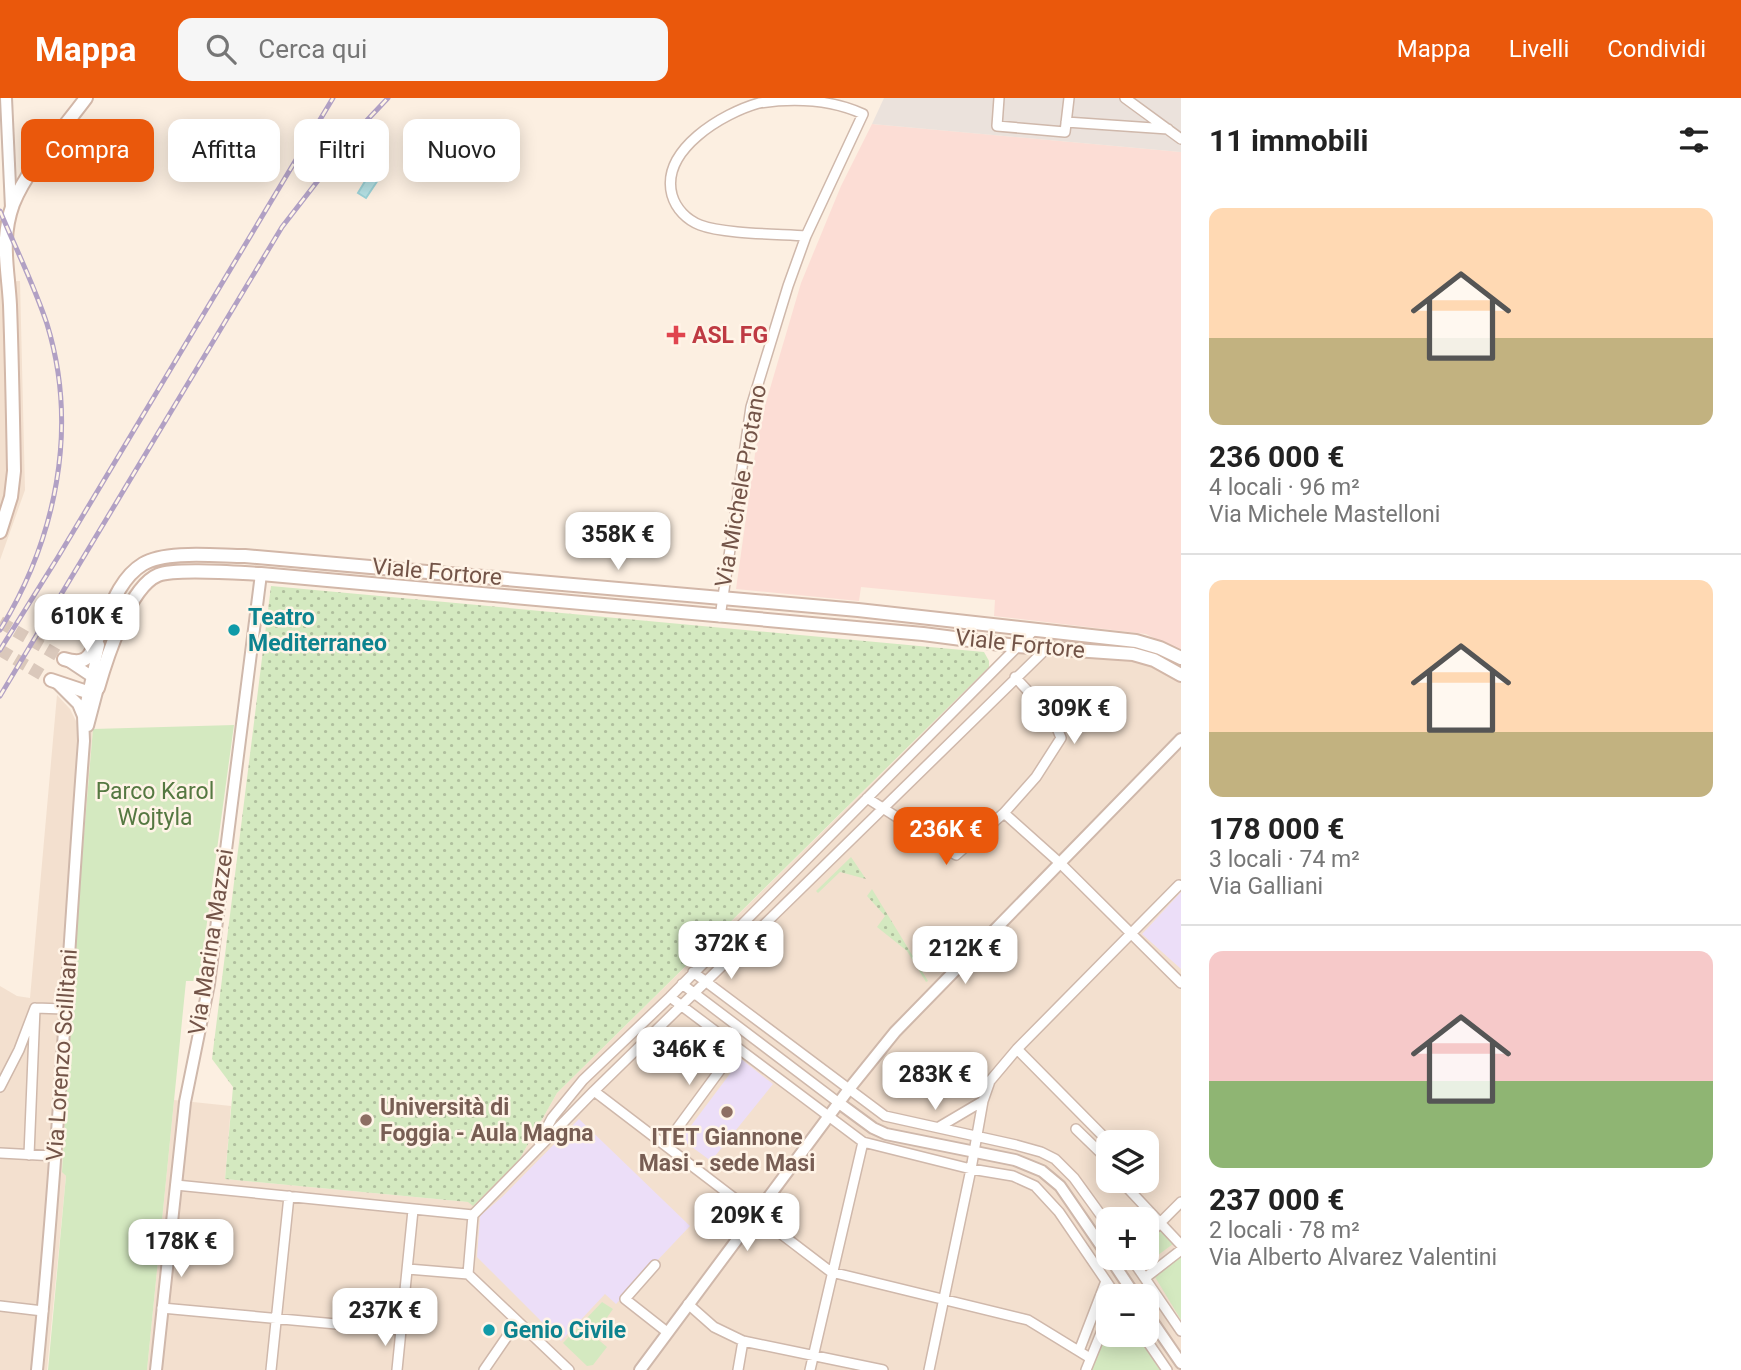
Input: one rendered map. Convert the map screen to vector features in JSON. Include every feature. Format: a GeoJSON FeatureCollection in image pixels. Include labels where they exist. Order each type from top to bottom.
{"type":"FeatureCollection","features":[{"type":"Feature","properties":{"kind":"main road"},"geometry":{"type":"LineString","coordinates":[[0,532],[14,478],[4,296],[4,243],[12,208],[25,181],[86,98]]}},
{"type":"Feature","properties":{"kind":"main road"},"geometry":{"type":"LineString","coordinates":[[261,574],[268,556]]}},
{"type":"Feature","properties":{"kind":"main road","name":"Viale Fortore"},"geometry":{"type":"LineString","coordinates":[[103,628],[113,599],[133,572],[151,560],[169,557],[268,556],[858,610],[1136,641],[1181,658]]}},
{"type":"Feature","properties":{"kind":"main road","name":"Viale Fortore"},"geometry":{"type":"LineString","coordinates":[[92,685],[131,603],[150,579],[161,574],[182,573],[261,574],[855,628],[1046,649],[1133,654],[1154,660],[1181,675]]}},
{"type":"Feature","properties":{"kind":"main road"},"geometry":{"type":"LineString","coordinates":[[855,628],[858,610]]}},
{"type":"Feature","properties":{"kind":"main road"},"geometry":{"type":"LineString","coordinates":[[64,659],[84,661],[103,628]]}},
{"type":"Feature","properties":{"kind":"main road"},"geometry":{"type":"LineString","coordinates":[[51,680],[92,685]]}},
{"type":"Feature","properties":{"kind":"street"},"geometry":{"type":"LineString","coordinates":[[6,98],[12,208]]}},
{"type":"Feature","properties":{"kind":"street"},"geometry":{"type":"LineString","coordinates":[[999,98],[997,126],[1065,132],[1069,98]]}},
{"type":"Feature","properties":{"kind":"street"},"geometry":{"type":"LineString","coordinates":[[1125,98],[1181,139]]}},
{"type":"Feature","properties":{"kind":"street","name":"Via Michele Protano"},"geometry":{"type":"LineString","coordinates":[[720,617],[751,407],[806,236],[863,114],[837,104],[813,99],[760,103],[721,120],[699,135],[680,154],[672,172],[671,191],[676,206],[691,221],[712,228],[806,236]]}},
{"type":"Feature","properties":{"kind":"street"},"geometry":{"type":"LineString","coordinates":[[1066,122],[1168,129]]}},
{"type":"Feature","properties":{"kind":"street","name":"Via Marina Mazzei"},"geometry":{"type":"LineString","coordinates":[[156,1370],[185,1102],[209,984],[261,574]]}},
{"type":"Feature","properties":{"kind":"street","name":"Viale Fortore"},"geometry":{"type":"LineString","coordinates":[[92,685],[103,628]]}},
{"type":"Feature","properties":{"kind":"street"},"geometry":{"type":"LineString","coordinates":[[532,1154],[552,1118],[575,1090],[1033,631]]}},
{"type":"Feature","properties":{"kind":"street"},"geometry":{"type":"LineString","coordinates":[[468,1274],[474,1215],[594,1091],[1046,649]]}},
{"type":"Feature","properties":{"kind":"street"},"geometry":{"type":"LineString","coordinates":[[64,659],[92,685]]}},
{"type":"Feature","properties":{"kind":"street"},"geometry":{"type":"LineString","coordinates":[[867,798],[956,855],[1004,813],[1035,777],[1061,738],[1053,718],[1015,677]]}},
{"type":"Feature","properties":{"kind":"street"},"geometry":{"type":"LineString","coordinates":[[51,680],[65,689],[78,704],[83,716]]}},
{"type":"Feature","properties":{"kind":"street"},"geometry":{"type":"LineString","coordinates":[[84,741],[83,716],[92,685]]}},
{"type":"Feature","properties":{"kind":"street"},"geometry":{"type":"LineString","coordinates":[[84,741],[92,685]]}},
{"type":"Feature","properties":{"kind":"street"},"geometry":{"type":"LineString","coordinates":[[640,1370],[849,1089],[895,1032],[1181,739]]}},
{"type":"Feature","properties":{"kind":"street","name":"Via Lorenzo Scillitani"},"geometry":{"type":"LineString","coordinates":[[37,1370],[56,1156],[84,741]]}},
{"type":"Feature","properties":{"kind":"street"},"geometry":{"type":"LineString","coordinates":[[1004,813],[1181,983]]}},
{"type":"Feature","properties":{"kind":"street"},"geometry":{"type":"LineString","coordinates":[[929,1370],[983,1101],[990,1081],[1017,1049],[1179,885]]}},
{"type":"Feature","properties":{"kind":"street"},"geometry":{"type":"LineString","coordinates":[[693,972],[885,1116],[1041,1152],[1055,1159],[1077,1182],[1096,1208]]}},
{"type":"Feature","properties":{"kind":"street"},"geometry":{"type":"LineString","coordinates":[[682,984],[873,1128],[886,1134],[1015,1160],[1042,1171],[1062,1190],[1096,1238]]}},
{"type":"Feature","properties":{"kind":"street"},"geometry":{"type":"LineString","coordinates":[[670,997],[863,1142],[971,1169],[1013,1176],[1035,1186],[1059,1213],[1108,1284]]}},
{"type":"Feature","properties":{"kind":"street"},"geometry":{"type":"LineString","coordinates":[[0,1087],[19,1050],[35,1008],[64,1009]]}},
{"type":"Feature","properties":{"kind":"street","name":"Via Lorenzo Scillitani"},"geometry":{"type":"LineString","coordinates":[[29,1155],[35,1008]]}},
{"type":"Feature","properties":{"kind":"street"},"geometry":{"type":"LineString","coordinates":[[631,1034],[641,1046]]}},
{"type":"Feature","properties":{"kind":"street"},"geometry":{"type":"LineString","coordinates":[[665,1145],[737,1047]]}},
{"type":"Feature","properties":{"kind":"street"},"geometry":{"type":"LineString","coordinates":[[1017,1049],[1097,1130]]}},
{"type":"Feature","properties":{"kind":"street"},"geometry":{"type":"LineString","coordinates":[[594,1091],[831,1272],[1028,1320],[1090,1358]]}},
{"type":"Feature","properties":{"kind":"street"},"geometry":{"type":"LineString","coordinates":[[939,1128],[983,1101]]}},
{"type":"Feature","properties":{"kind":"street"},"geometry":{"type":"LineString","coordinates":[[1076,1129],[1096,1148]]}},
{"type":"Feature","properties":{"kind":"street"},"geometry":{"type":"LineString","coordinates":[[810,1370],[863,1142]]}},
{"type":"Feature","properties":{"kind":"street"},"geometry":{"type":"LineString","coordinates":[[0,1153],[56,1156]]}},
{"type":"Feature","properties":{"kind":"street"},"geometry":{"type":"LineString","coordinates":[[1062,1190],[1077,1182]]}},
{"type":"Feature","properties":{"kind":"street"},"geometry":{"type":"LineString","coordinates":[[176,1185],[474,1215]]}},
{"type":"Feature","properties":{"kind":"street"},"geometry":{"type":"LineString","coordinates":[[1132,1193],[1181,1248],[1145,1278]]}},
{"type":"Feature","properties":{"kind":"street"},"geometry":{"type":"LineString","coordinates":[[271,1370],[289,1196]]}},
{"type":"Feature","properties":{"kind":"street"},"geometry":{"type":"LineString","coordinates":[[1160,1222],[1181,1202]]}},
{"type":"Feature","properties":{"kind":"street"},"geometry":{"type":"LineString","coordinates":[[397,1370],[413,1210]]}},
{"type":"Feature","properties":{"kind":"street"},"geometry":{"type":"LineString","coordinates":[[655,1265],[625,1299],[667,1332]]}},
{"type":"Feature","properties":{"kind":"street"},"geometry":{"type":"LineString","coordinates":[[408,1269],[468,1274],[569,1370]]}},
{"type":"Feature","properties":{"kind":"street"},"geometry":{"type":"LineString","coordinates":[[1139,1270],[1181,1331]]}},
{"type":"Feature","properties":{"kind":"street"},"geometry":{"type":"LineString","coordinates":[[1079,1351],[1106,1281]]}},
{"type":"Feature","properties":{"kind":"street"},"geometry":{"type":"LineString","coordinates":[[688,1304],[714,1327],[743,1341],[883,1370]]}},
{"type":"Feature","properties":{"kind":"street"},"geometry":{"type":"LineString","coordinates":[[0,1306],[43,1311]]}},
{"type":"Feature","properties":{"kind":"street"},"geometry":{"type":"LineString","coordinates":[[162,1308],[402,1329]]}},
{"type":"Feature","properties":{"kind":"street"},"geometry":{"type":"LineString","coordinates":[[484,1370],[517,1322]]}},
{"type":"Feature","properties":{"kind":"street"},"geometry":{"type":"LineString","coordinates":[[1159,1331],[1181,1363]]}},
{"type":"Feature","properties":{"kind":"street"},"geometry":{"type":"LineString","coordinates":[[738,1370],[743,1341]]}},
{"type":"Feature","properties":{"kind":"street"},"geometry":{"type":"LineString","coordinates":[[1086,1370],[1096,1344]]}},
{"type":"Feature","properties":{"kind":"street"},"geometry":{"type":"LineString","coordinates":[[1151,1347],[1167,1370]]}},
{"type":"Feature","properties":{"kind":"shaded area"},"geometry":{"type":"Polygon","coordinates":[[[884,98],[1181,98],[1181,152],[872,124],[884,98]]]}},
{"type":"Feature","properties":{"kind":"shaded area"},"geometry":{"type":"Polygon","coordinates":[[[872,124],[1181,152],[1181,652],[1146,634],[994,616],[995,600],[861,587],[859,601],[736,589],[764,409],[801,283],[841,186],[872,124]]]}},
{"type":"Feature","properties":{"kind":"shaded area"},"geometry":{"type":"Polygon","coordinates":[[[20,281],[25,490],[0,560],[0,282],[20,281]]]}},
{"type":"Feature","properties":{"kind":"shaded area"},"geometry":{"type":"Polygon","coordinates":[[[1005,652],[1122,655],[1146,659],[1181,678],[1181,1370],[147,1370],[174,1100],[231,1106],[225,1179],[468,1202],[519,1160],[557,1093],[1005,652]]]}},
{"type":"Feature","properties":{"kind":"shaded area"},"geometry":{"type":"Polygon","coordinates":[[[57,695],[70,709],[79,727],[93,729],[74,950],[62,1171],[66,1176],[47,1370],[0,1370],[0,986],[17,996],[30,998],[57,695]]]}},
{"type":"Feature","properties":{"kind":"shaded area"},"geometry":{"type":"Polygon","coordinates":[[[1181,892],[1181,969],[1142,934],[1181,892]]]}},
{"type":"Feature","properties":{"kind":"shaded area","name":"ITET Giannone Masi - sede Masi"},"geometry":{"type":"Polygon","coordinates":[[[741,1059],[773,1084],[711,1161],[681,1139],[741,1059]]]}},
{"type":"Feature","properties":{"kind":"shaded area"},"geometry":{"type":"Polygon","coordinates":[[[579,1119],[690,1226],[616,1304],[605,1294],[561,1341],[477,1257],[480,1216],[579,1119]]]}},
{"type":"Feature","properties":{"kind":"green space"},"geometry":{"type":"Polygon","coordinates":[[[271,586],[984,652],[989,667],[557,1093],[519,1160],[473,1206],[468,1202],[225,1179],[233,1087],[212,1059],[271,586]]]}},
{"type":"Feature","properties":{"kind":"green space","name":"Parco Karol Wojtyla"},"geometry":{"type":"Polygon","coordinates":[[[234,725],[199,981],[186,981],[147,1370],[48,1370],[66,1176],[62,1172],[74,950],[93,729],[234,725]]]}},
{"type":"Feature","properties":{"kind":"green space"},"geometry":{"type":"Polygon","coordinates":[[[851,857],[866,879],[840,872],[818,893],[816,891],[851,857]]]}},
{"type":"Feature","properties":{"kind":"green space"},"geometry":{"type":"Polygon","coordinates":[[[872,889],[928,981],[926,982],[907,951],[877,927],[885,916],[867,896],[872,889]]]}},
{"type":"Feature","properties":{"kind":"green space"},"geometry":{"type":"Polygon","coordinates":[[[1159,1229],[1173,1244],[1159,1254],[1159,1229]]]}},
{"type":"Feature","properties":{"kind":"green space"},"geometry":{"type":"Polygon","coordinates":[[[1181,1256],[1181,1320],[1155,1277],[1181,1256]]]}},
{"type":"Feature","properties":{"kind":"green space"},"geometry":{"type":"Polygon","coordinates":[[[602,1302],[613,1309],[594,1336],[607,1347],[593,1365],[587,1366],[563,1343],[602,1302]]]}},
{"type":"Feature","properties":{"kind":"green space"},"geometry":{"type":"Polygon","coordinates":[[[1100,1347],[1145,1347],[1161,1370],[1092,1370],[1100,1347]]]}},
{"type":"Feature","properties":{"kind":"water"},"geometry":{"type":"Polygon","coordinates":[[[365,182],[377,182],[366,198],[358,193],[365,182]]]}},
{"type":"Feature","properties":{"kind":"tunnel"},"geometry":{"type":"LineString","coordinates":[[0,622],[64,659]]}},
{"type":"Feature","properties":{"kind":"tunnel"},"geometry":{"type":"LineString","coordinates":[[0,650],[51,680]]}},
{"type":"Feature","properties":{"kind":"railway"},"geometry":{"type":"LineString","coordinates":[[0,650],[333,98]]}},
{"type":"Feature","properties":{"kind":"railway"},"geometry":{"type":"LineString","coordinates":[[0,696],[282,227],[354,134],[388,98]]}},
{"type":"Feature","properties":{"kind":"railway"},"geometry":{"type":"LineString","coordinates":[[0,211],[47,324],[61,403],[57,482],[48,521],[19,595],[0,630]]}},
{"type":"Feature","properties":{"kind":"place","name":"ASL FG"},"geometry":{"type":"Point","coordinates":[676,335]}},
{"type":"Feature","properties":{"kind":"place","name":"Teatro Mediterraneo"},"geometry":{"type":"Point","coordinates":[234,630]}},
{"type":"Feature","properties":{"kind":"place","name":"ITET Giannone Masi - sede Masi"},"geometry":{"type":"Point","coordinates":[727,1112]}},
{"type":"Feature","properties":{"kind":"place","name":"Università di Foggia - Aula Magna"},"geometry":{"type":"Point","coordinates":[366,1120]}},
{"type":"Feature","properties":{"kind":"place","name":"Genio Civile"},"geometry":{"type":"Point","coordinates":[489,1330]}}]}
